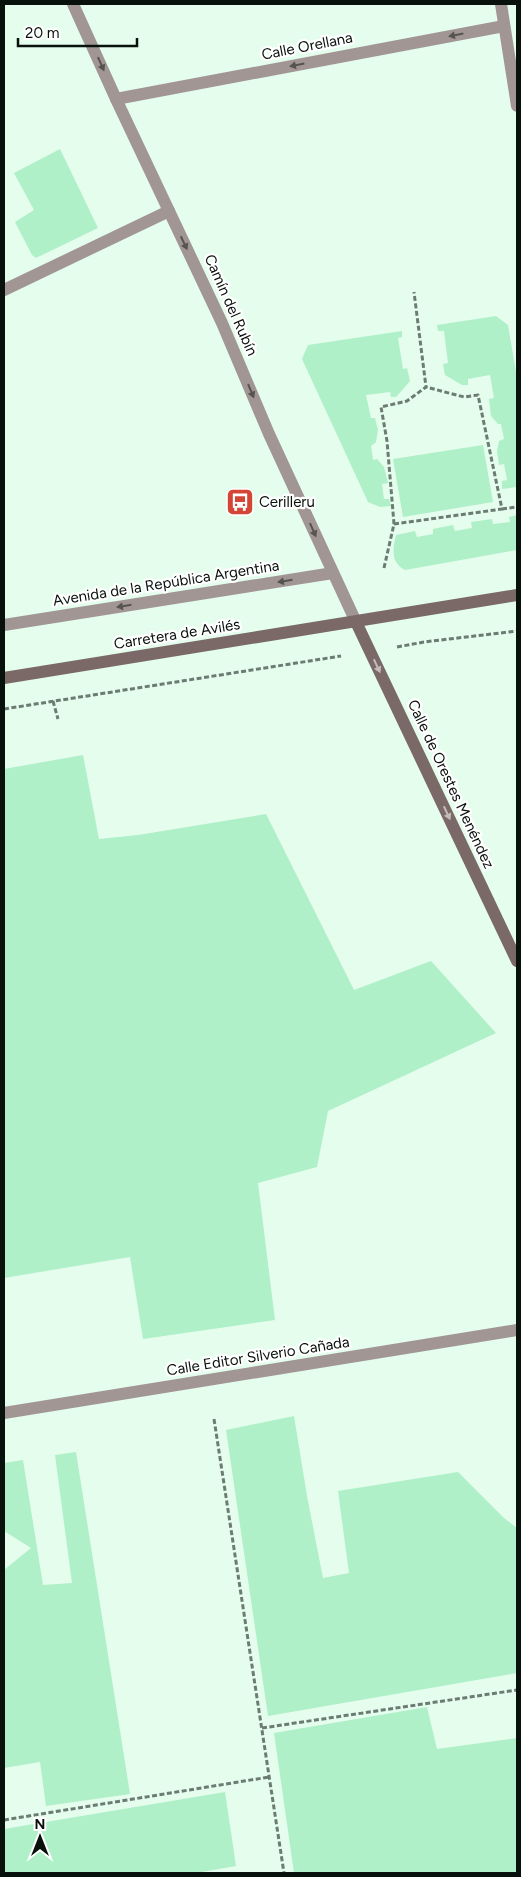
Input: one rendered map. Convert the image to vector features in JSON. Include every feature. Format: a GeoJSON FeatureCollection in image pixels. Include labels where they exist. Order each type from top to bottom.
{"type":"FeatureCollection","features":[{"type":"Feature","properties":{"kind":"street","name":"Camín del Rubín"},"geometry":{"type":"LineString","coordinates":[[73,4],[222,323],[269,434],[356,622]]}},
{"type":"Feature","properties":{"kind":"street"},"geometry":{"type":"LineString","coordinates":[[501,4],[517,106]]}},
{"type":"Feature","properties":{"kind":"street","name":"Calle Orellana"},"geometry":{"type":"LineString","coordinates":[[116,99],[504,26]]}},
{"type":"Feature","properties":{"kind":"street"},"geometry":{"type":"LineString","coordinates":[[4,290],[169,211]]}},
{"type":"Feature","properties":{"kind":"street","name":"Avenida de la República Argentina"},"geometry":{"type":"LineString","coordinates":[[4,625],[333,573]]}},
{"type":"Feature","properties":{"kind":"street"},"geometry":{"type":"LineString","coordinates":[[356,622],[517,595]]}},
{"type":"Feature","properties":{"kind":"street","name":"Calle de Orestes Menéndez"},"geometry":{"type":"LineString","coordinates":[[356,622],[517,961]]}},
{"type":"Feature","properties":{"kind":"street","name":"Carretera de Avilés"},"geometry":{"type":"LineString","coordinates":[[4,678],[356,622]]}},
{"type":"Feature","properties":{"kind":"street","name":"Calle Editor Silverio Cañada"},"geometry":{"type":"LineString","coordinates":[[4,1413],[517,1330]]}},
{"type":"Feature","properties":{"kind":"path"},"geometry":{"type":"LineString","coordinates":[[414,292],[426,387]]}},
{"type":"Feature","properties":{"kind":"path"},"geometry":{"type":"LineString","coordinates":[[426,387],[464,397],[478,395],[502,509]]}},
{"type":"Feature","properties":{"kind":"path"},"geometry":{"type":"LineString","coordinates":[[384,568],[394,524],[387,441],[381,406],[407,401],[426,387]]}},
{"type":"Feature","properties":{"kind":"path"},"geometry":{"type":"LineString","coordinates":[[394,524],[517,507]]}},
{"type":"Feature","properties":{"kind":"path"},"geometry":{"type":"LineString","coordinates":[[4,709],[424,642],[517,631]]}},
{"type":"Feature","properties":{"kind":"path"},"geometry":{"type":"LineString","coordinates":[[214,1419],[284,1873]]}},
{"type":"Feature","properties":{"kind":"path"},"geometry":{"type":"LineString","coordinates":[[262,1728],[517,1690]]}},
{"type":"Feature","properties":{"kind":"path"},"geometry":{"type":"LineString","coordinates":[[4,1820],[269,1777]]}},
{"type":"Feature","properties":{"kind":"green space"},"geometry":{"type":"Polygon","coordinates":[[[60,149],[98,228],[36,258],[32,255],[15,222],[34,210],[14,173],[60,149]]]}},
{"type":"Feature","properties":{"kind":"green space"},"geometry":{"type":"Polygon","coordinates":[[[496,316],[508,325],[517,378],[517,487],[502,489],[502,481],[507,480],[504,464],[499,465],[497,451],[499,441],[504,439],[501,424],[498,424],[491,416],[489,399],[494,398],[490,375],[468,379],[468,385],[462,385],[445,375],[443,364],[448,363],[444,331],[438,331],[437,325],[496,316]]]}},
{"type":"Feature","properties":{"kind":"green space"},"geometry":{"type":"Polygon","coordinates":[[[402,331],[402,337],[398,338],[403,369],[407,368],[410,381],[396,397],[391,397],[390,392],[366,395],[371,418],[375,418],[378,430],[376,442],[371,446],[373,460],[377,459],[384,467],[388,483],[382,484],[384,499],[389,499],[391,506],[380,507],[368,502],[302,359],[308,345],[402,331]]]}},
{"type":"Feature","properties":{"kind":"green space"},"geometry":{"type":"Polygon","coordinates":[[[483,445],[493,502],[403,517],[393,459],[483,445]]]}},
{"type":"Feature","properties":{"kind":"green space"},"geometry":{"type":"Polygon","coordinates":[[[517,515],[517,550],[405,570],[400,567],[395,559],[396,535],[415,531],[417,537],[433,534],[433,529],[453,525],[455,531],[472,528],[471,522],[492,519],[493,524],[510,522],[509,517],[517,515]]]}},
{"type":"Feature","properties":{"kind":"green space"},"geometry":{"type":"Polygon","coordinates":[[[83,755],[99,839],[138,835],[266,814],[354,990],[431,961],[496,1033],[328,1111],[317,1167],[258,1183],[275,1320],[143,1339],[130,1257],[4,1278],[4,769],[83,755]]]}},
{"type":"Feature","properties":{"kind":"green space"},"geometry":{"type":"Polygon","coordinates":[[[294,1416],[323,1578],[349,1573],[338,1491],[458,1472],[504,1518],[517,1528],[517,1673],[268,1716],[226,1430],[294,1416]]]}},
{"type":"Feature","properties":{"kind":"green space"},"geometry":{"type":"Polygon","coordinates":[[[76,1452],[130,1794],[46,1806],[40,1762],[4,1768],[4,1570],[31,1548],[4,1531],[4,1463],[23,1460],[43,1585],[72,1583],[55,1455],[76,1452]]]}},
{"type":"Feature","properties":{"kind":"green space"},"geometry":{"type":"Polygon","coordinates":[[[427,1707],[437,1749],[517,1738],[517,1873],[294,1873],[274,1733],[427,1707]]]}},
{"type":"Feature","properties":{"kind":"green space"},"geometry":{"type":"Polygon","coordinates":[[[225,1792],[236,1866],[196,1873],[4,1873],[4,1829],[225,1792]]]}},
{"type":"Feature","properties":{"kind":"place","name":"Cerilleru"},"geometry":{"type":"Point","coordinates":[240,502]}}]}
